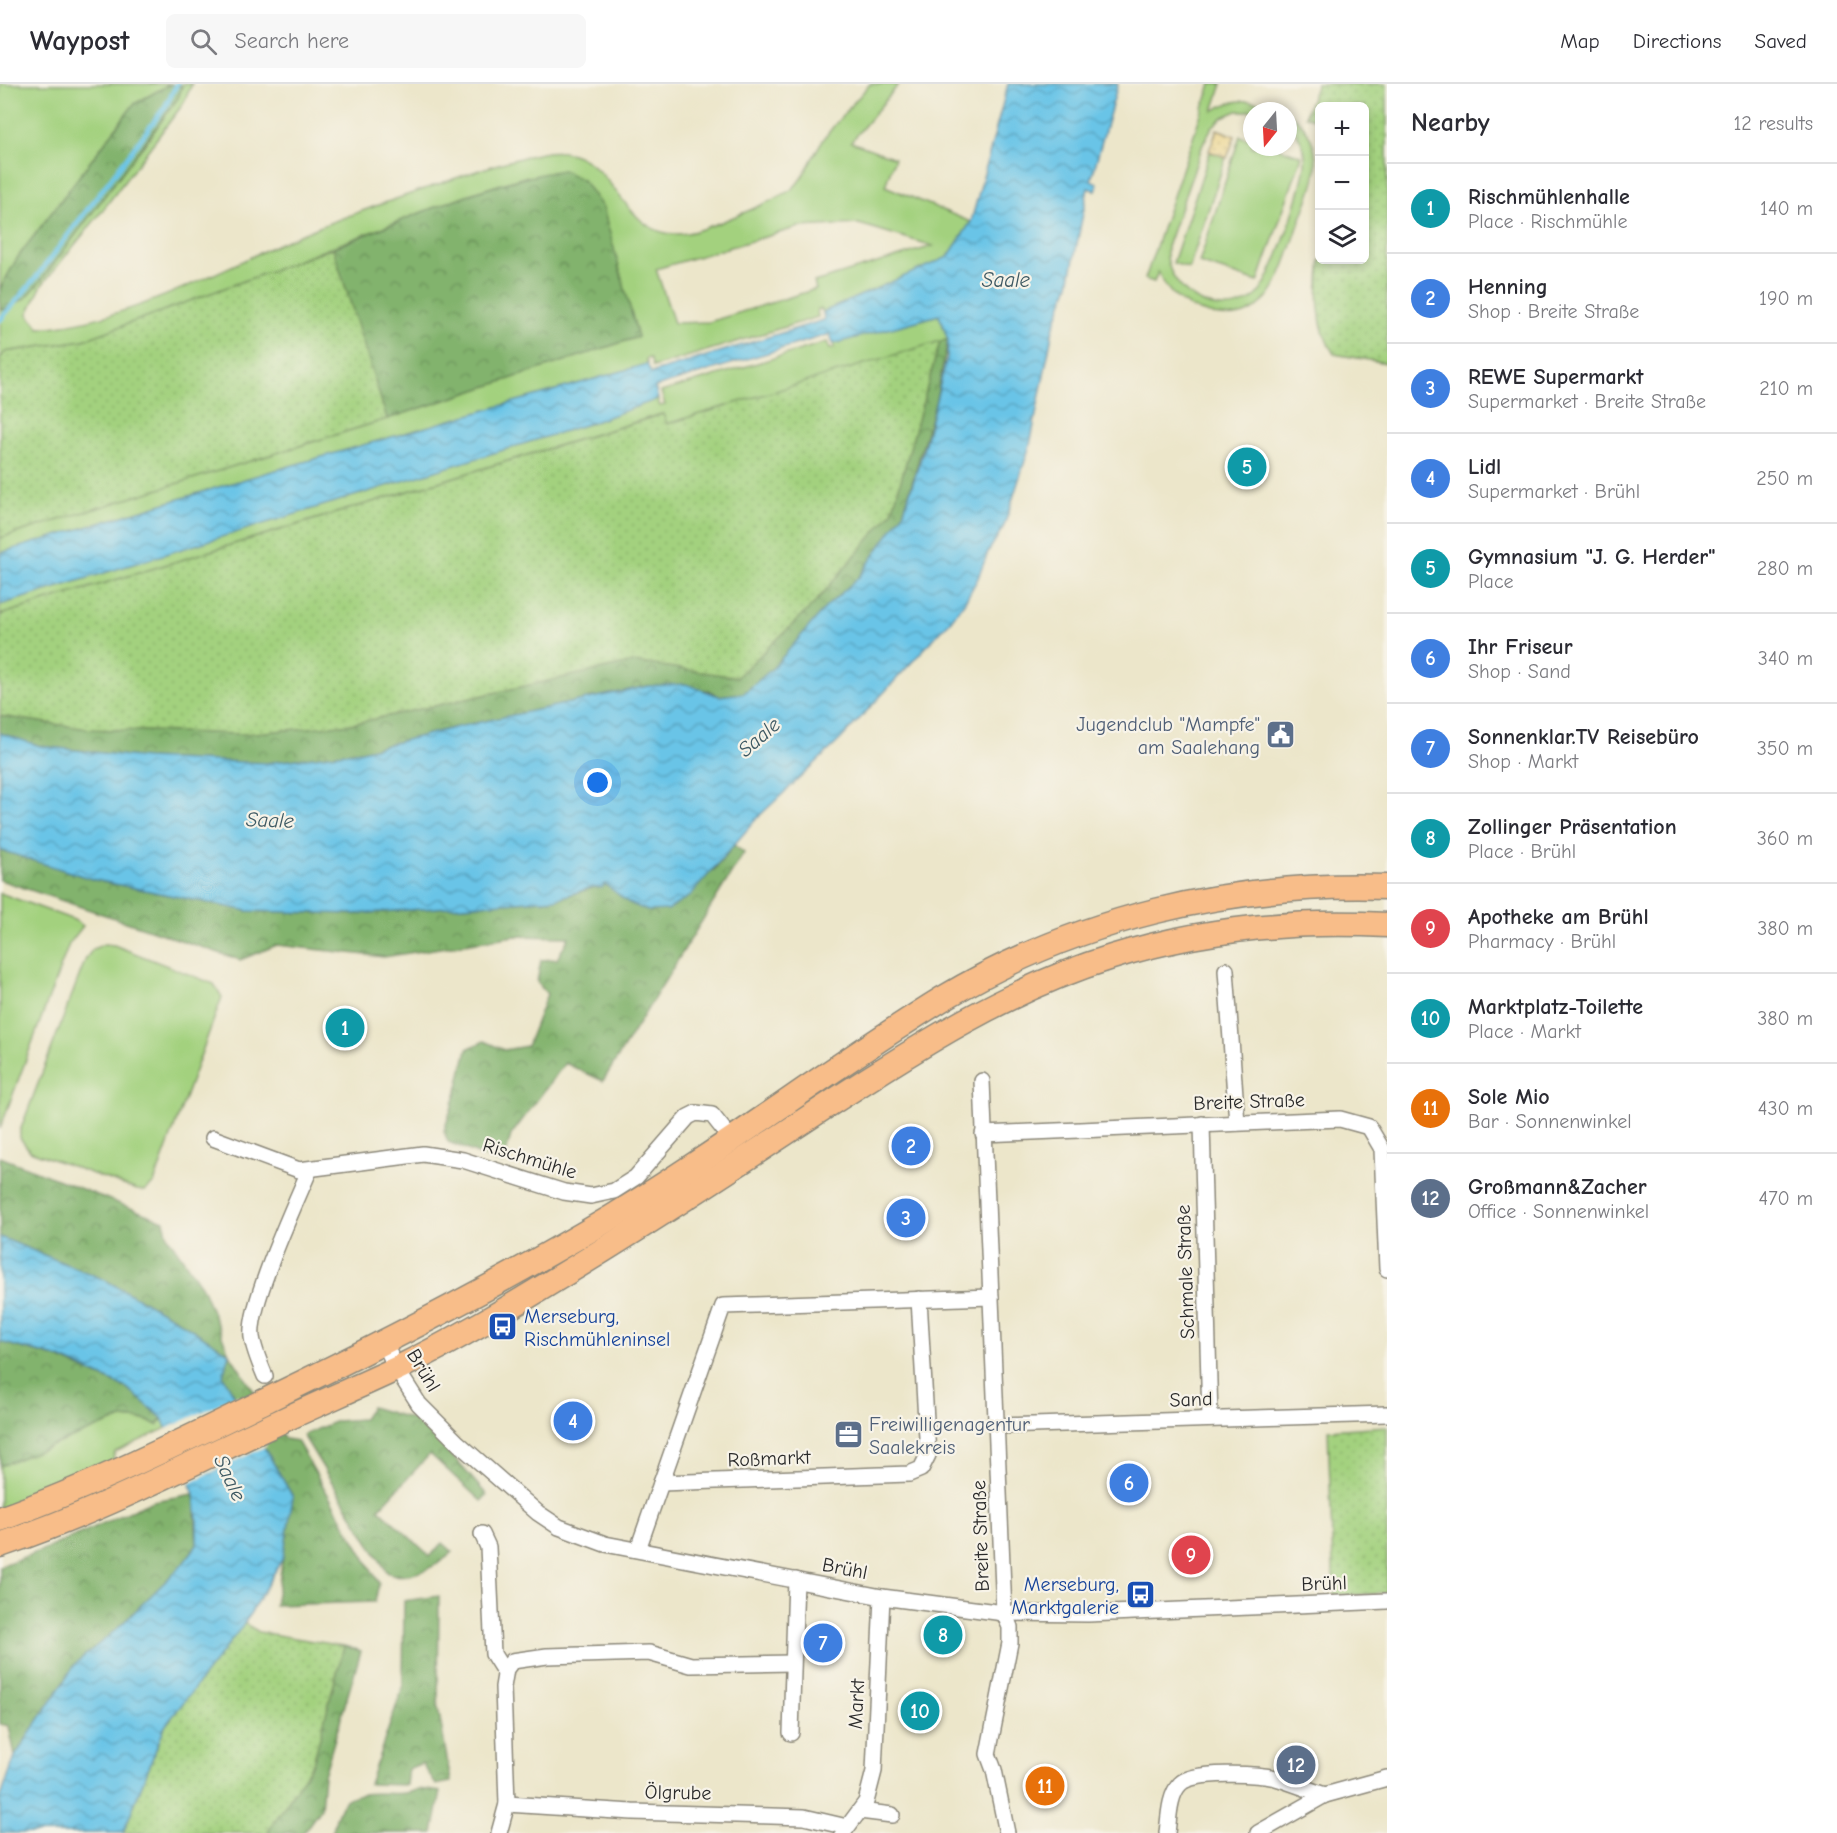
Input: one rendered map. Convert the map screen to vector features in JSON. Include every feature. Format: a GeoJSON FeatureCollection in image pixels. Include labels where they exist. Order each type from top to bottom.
{"type":"FeatureCollection","features":[{"type":"Feature","properties":{"kind":"main road"},"geometry":{"type":"LineString","coordinates":[[0,1519],[134,1463],[384,1342],[611,1217],[944,998],[1055,943],[1110,923],[1178,904],[1307,887],[1387,886]]}},
{"type":"Feature","properties":{"kind":"main road"},"geometry":{"type":"LineString","coordinates":[[0,1545],[31,1535],[145,1485],[396,1368],[467,1332],[582,1263],[950,1027],[1048,980],[1112,957],[1185,939],[1263,926],[1316,923],[1387,925]]}},
{"type":"Feature","properties":{"kind":"street"},"geometry":{"type":"LineString","coordinates":[[1226,970],[1237,1123]]}},
{"type":"Feature","properties":{"kind":"street","name":"Breite Straße"},"geometry":{"type":"LineString","coordinates":[[982,1081],[1004,1613]]}},
{"type":"Feature","properties":{"kind":"street","name":"Rischmühle"},"geometry":{"type":"LineString","coordinates":[[213,1138],[272,1162],[309,1171],[366,1160],[423,1154],[474,1162],[564,1192],[591,1196],[614,1191],[636,1177],[682,1121],[696,1113],[712,1115],[731,1139]]}},
{"type":"Feature","properties":{"kind":"street","name":"Breite Straße"},"geometry":{"type":"LineString","coordinates":[[983,1134],[1340,1119],[1357,1122],[1369,1127],[1382,1149],[1387,1269]]}},
{"type":"Feature","properties":{"kind":"street","name":"Schmale Straße"},"geometry":{"type":"LineString","coordinates":[[1202,1124],[1210,1419]]}},
{"type":"Feature","properties":{"kind":"street"},"geometry":{"type":"LineString","coordinates":[[266,1376],[252,1336],[253,1319],[262,1288],[309,1171]]}},
{"type":"Feature","properties":{"kind":"street"},"geometry":{"type":"LineString","coordinates":[[638,1549],[723,1306],[991,1297]]}},
{"type":"Feature","properties":{"kind":"street","name":"Roßmarkt"},"geometry":{"type":"LineString","coordinates":[[661,1483],[909,1474],[921,1469],[927,1455],[920,1299]]}},
{"type":"Feature","properties":{"kind":"street","name":"Brühl"},"geometry":{"type":"LineString","coordinates":[[384,1342],[396,1368],[424,1411],[538,1513],[559,1527],[583,1538],[882,1597],[1004,1613],[1088,1614],[1387,1601]]}},
{"type":"Feature","properties":{"kind":"street","name":"Sand"},"geometry":{"type":"LineString","coordinates":[[997,1426],[1387,1414]]}},
{"type":"Feature","properties":{"kind":"street"},"geometry":{"type":"LineString","coordinates":[[482,1534],[488,1547],[493,1653],[505,1673],[507,1804],[499,1833]]}},
{"type":"Feature","properties":{"kind":"street"},"geometry":{"type":"LineString","coordinates":[[791,1733],[796,1580]]}},
{"type":"Feature","properties":{"kind":"street","name":"Markt"},"geometry":{"type":"LineString","coordinates":[[845,1830],[866,1802],[874,1771],[882,1597]]}},
{"type":"Feature","properties":{"kind":"street"},"geometry":{"type":"LineString","coordinates":[[1004,1613],[1010,1626],[1010,1643],[987,1754],[994,1770],[1007,1833]]}},
{"type":"Feature","properties":{"kind":"street"},"geometry":{"type":"LineString","coordinates":[[505,1673],[512,1661],[527,1658],[649,1653],[691,1665],[792,1663]]}},
{"type":"Feature","properties":{"kind":"street"},"geometry":{"type":"LineString","coordinates":[[1167,1833],[1174,1793],[1181,1782],[1192,1777],[1258,1775],[1275,1778],[1325,1795]]}},
{"type":"Feature","properties":{"kind":"street"},"geometry":{"type":"LineString","coordinates":[[1257,1833],[1325,1795],[1387,1778]]}},
{"type":"Feature","properties":{"kind":"street","name":"Ölgrube"},"geometry":{"type":"LineString","coordinates":[[507,1804],[632,1812],[804,1817],[845,1830]]}},
{"type":"Feature","properties":{"kind":"street"},"geometry":{"type":"LineString","coordinates":[[860,1811],[892,1815]]}},
{"type":"Feature","properties":{"kind":"green space"},"geometry":{"type":"Polygon","coordinates":[[[0,84],[170,84],[134,104],[18,257],[0,289],[0,84]]]}},
{"type":"Feature","properties":{"kind":"green space"},"geometry":{"type":"Polygon","coordinates":[[[170,84],[182,87],[178,98],[42,280],[26,298],[4,310],[0,308],[0,289],[18,257],[134,104],[170,84]]]}},
{"type":"Feature","properties":{"kind":"green space"},"geometry":{"type":"Polygon","coordinates":[[[178,84],[192,84],[183,104],[99,215],[42,285],[28,314],[39,328],[72,324],[134,307],[331,222],[477,171],[542,153],[567,153],[587,161],[603,175],[630,209],[646,224],[664,233],[696,231],[759,206],[793,188],[826,135],[870,84],[899,84],[851,142],[895,158],[885,186],[971,222],[948,257],[823,312],[821,309],[817,310],[818,317],[653,367],[650,358],[646,359],[647,364],[262,474],[0,553],[0,538],[387,419],[638,337],[621,280],[527,176],[466,195],[160,314],[84,340],[6,352],[0,359],[0,308],[4,310],[145,144],[178,98],[182,87],[178,84]],[[859,224],[799,227],[656,269],[674,323],[709,322],[816,289],[814,282],[933,246],[859,224]]]}},
{"type":"Feature","properties":{"kind":"green space"},"geometry":{"type":"Polygon","coordinates":[[[1211,84],[1222,84],[1213,111],[1239,101],[1257,102],[1243,102],[1243,111],[1223,117],[1212,127],[1203,144],[1167,247],[1168,263],[1174,277],[1184,290],[1196,299],[1211,305],[1226,307],[1241,304],[1256,296],[1271,272],[1288,229],[1301,185],[1305,156],[1297,135],[1297,120],[1299,121],[1313,144],[1315,175],[1286,262],[1269,295],[1257,307],[1242,315],[1223,316],[1200,311],[1174,296],[1158,272],[1154,282],[1145,279],[1211,84]]]}},
{"type":"Feature","properties":{"kind":"green space"},"geometry":{"type":"Polygon","coordinates":[[[1317,84],[1387,84],[1387,363],[1334,354],[1323,332],[1318,296],[1321,264],[1369,264],[1369,102],[1315,102],[1315,120],[1305,116],[1317,84]]]}},
{"type":"Feature","properties":{"kind":"green space"},"geometry":{"type":"Polygon","coordinates":[[[1240,136],[1243,137],[1243,156],[1302,156],[1258,282],[1199,263],[1240,136]]]}},
{"type":"Feature","properties":{"kind":"green space"},"geometry":{"type":"Polygon","coordinates":[[[1210,152],[1226,157],[1189,268],[1173,263],[1210,152]]]}},
{"type":"Feature","properties":{"kind":"green space"},"geometry":{"type":"Polygon","coordinates":[[[563,170],[584,181],[603,208],[638,337],[387,419],[333,248],[475,192],[563,170]]]}},
{"type":"Feature","properties":{"kind":"green space"},"geometry":{"type":"Polygon","coordinates":[[[333,248],[387,419],[0,538],[0,359],[5,352],[84,340],[333,248]]]}},
{"type":"Feature","properties":{"kind":"green space"},"geometry":{"type":"Polygon","coordinates":[[[939,315],[948,340],[667,424],[662,414],[0,615],[0,605],[591,423],[657,399],[660,406],[665,405],[661,392],[827,342],[830,349],[834,348],[834,343],[939,315]]]}},
{"type":"Feature","properties":{"kind":"green space"},"geometry":{"type":"Polygon","coordinates":[[[948,340],[936,400],[903,514],[859,577],[826,607],[773,668],[744,693],[719,696],[708,690],[648,686],[457,727],[362,751],[266,763],[146,758],[40,746],[0,733],[0,716],[89,729],[243,734],[351,724],[634,662],[737,677],[813,605],[892,512],[940,341],[948,340]]]}},
{"type":"Feature","properties":{"kind":"green space"},"geometry":{"type":"Polygon","coordinates":[[[940,341],[892,512],[813,605],[737,677],[634,662],[351,724],[243,734],[89,729],[0,716],[0,615],[663,414],[667,424],[940,341]]]}},
{"type":"Feature","properties":{"kind":"green space"},"geometry":{"type":"Polygon","coordinates":[[[734,845],[744,853],[603,1081],[565,1063],[511,1135],[503,1164],[448,1142],[444,1131],[467,1049],[484,1041],[504,1050],[527,1046],[547,994],[537,982],[541,960],[557,959],[569,937],[514,936],[384,957],[277,945],[240,960],[0,880],[0,850],[95,880],[248,911],[354,914],[556,899],[605,884],[611,888],[714,870],[734,845]]]}},
{"type":"Feature","properties":{"kind":"green space"},"geometry":{"type":"Polygon","coordinates":[[[0,893],[74,920],[83,926],[69,944],[0,1129],[0,893]]]}},
{"type":"Feature","properties":{"kind":"green space"},"geometry":{"type":"Polygon","coordinates":[[[104,944],[114,945],[214,984],[222,997],[154,1183],[145,1191],[30,1151],[20,1138],[20,1131],[86,958],[93,949],[104,944]]]}},
{"type":"Feature","properties":{"kind":"green space"},"geometry":{"type":"Polygon","coordinates":[[[0,1157],[164,1221],[168,1237],[202,1287],[229,1353],[177,1320],[105,1280],[0,1237],[0,1157]]]}},
{"type":"Feature","properties":{"kind":"green space"},"geometry":{"type":"Polygon","coordinates":[[[0,1342],[58,1358],[127,1388],[162,1418],[158,1425],[145,1420],[122,1418],[0,1466],[0,1342]]]}},
{"type":"Feature","properties":{"kind":"green space"},"geometry":{"type":"Polygon","coordinates":[[[229,1353],[285,1439],[297,1441],[379,1583],[375,1602],[275,1605],[293,1497],[223,1376],[229,1353]]]}},
{"type":"Feature","properties":{"kind":"green space"},"geometry":{"type":"Polygon","coordinates":[[[371,1407],[422,1422],[487,1495],[481,1501],[430,1454],[379,1509],[430,1556],[443,1543],[453,1552],[439,1563],[412,1574],[395,1575],[387,1572],[303,1435],[337,1421],[363,1419],[371,1407]]]}},
{"type":"Feature","properties":{"kind":"green space"},"geometry":{"type":"Polygon","coordinates":[[[122,1418],[145,1420],[158,1425],[162,1418],[167,1428],[115,1452],[112,1463],[0,1510],[0,1466],[122,1418]]]}},
{"type":"Feature","properties":{"kind":"green space"},"geometry":{"type":"Polygon","coordinates":[[[1387,1426],[1387,1593],[1334,1596],[1328,1430],[1387,1426]]]}},
{"type":"Feature","properties":{"kind":"green space"},"geometry":{"type":"Polygon","coordinates":[[[194,1494],[197,1545],[182,1565],[118,1628],[76,1663],[15,1756],[9,1726],[0,1724],[0,1566],[48,1548],[153,1501],[194,1494]]]}},
{"type":"Feature","properties":{"kind":"green space"},"geometry":{"type":"Polygon","coordinates":[[[439,1596],[438,1707],[451,1782],[436,1785],[422,1763],[408,1769],[406,1785],[369,1784],[403,1687],[404,1601],[439,1596]]]}},
{"type":"Feature","properties":{"kind":"green space"},"geometry":{"type":"Polygon","coordinates":[[[244,1623],[259,1632],[344,1646],[313,1763],[267,1833],[123,1833],[165,1726],[244,1623]]]}},
{"type":"Feature","properties":{"kind":"green space"},"geometry":{"type":"Polygon","coordinates":[[[344,1646],[361,1651],[324,1775],[321,1808],[303,1833],[267,1833],[313,1763],[344,1646]]]}},
{"type":"Feature","properties":{"kind":"green space"},"geometry":{"type":"Polygon","coordinates":[[[418,1789],[441,1792],[433,1833],[332,1833],[340,1808],[351,1797],[369,1793],[410,1792],[418,1789]]]}},
{"type":"Feature","properties":{"kind":"sand"},"geometry":{"type":"Polygon","coordinates":[[[1217,129],[1235,136],[1227,158],[1209,151],[1217,129]]]}},
{"type":"Feature","properties":{"kind":"water","name":"Saale"},"geometry":{"type":"Polygon","coordinates":[[[1008,84],[1118,84],[1091,180],[1098,184],[1096,191],[1088,188],[1069,284],[1053,329],[1030,445],[1004,526],[988,552],[978,578],[965,601],[950,621],[840,740],[757,818],[690,896],[668,910],[648,911],[629,903],[605,884],[602,888],[593,887],[556,899],[354,914],[248,911],[95,880],[0,850],[0,733],[40,746],[146,758],[266,763],[362,751],[457,727],[648,686],[686,684],[719,696],[744,693],[773,668],[826,607],[859,577],[903,514],[922,455],[947,357],[948,340],[939,315],[833,344],[830,334],[655,387],[658,399],[591,423],[0,605],[0,553],[262,474],[647,364],[651,373],[824,320],[823,312],[948,257],[971,222],[1008,84]]]}},
{"type":"Feature","properties":{"kind":"water","name":"Saale"},"geometry":{"type":"Polygon","coordinates":[[[0,1237],[105,1280],[177,1320],[229,1353],[223,1376],[293,1497],[283,1558],[244,1624],[165,1726],[123,1833],[0,1833],[0,1800],[15,1756],[76,1663],[118,1628],[182,1565],[197,1545],[194,1494],[162,1418],[127,1388],[60,1358],[0,1342],[0,1237]]]}},
{"type":"Feature","properties":{"kind":"pier"},"geometry":{"type":"Polygon","coordinates":[[[238,1395],[267,1446],[187,1484],[164,1430],[238,1395]]]}},
{"type":"Feature","properties":{"kind":"waterway"},"geometry":{"type":"LineString","coordinates":[[0,320],[35,279],[165,107],[177,84]]}},
{"type":"Feature","properties":{"kind":"place","name":"Gymnasium \"J. G. Herder\""},"geometry":{"type":"Point","coordinates":[1247,467]}},
{"type":"Feature","properties":{"kind":"place","name":"Jugendclub \"Mampfe\" am Saalehang"},"geometry":{"type":"Point","coordinates":[1281,735]}},
{"type":"Feature","properties":{"kind":"place","name":"Rischmühlenhalle"},"geometry":{"type":"Point","coordinates":[345,1028]}},
{"type":"Feature","properties":{"kind":"place","name":"Henning"},"geometry":{"type":"Point","coordinates":[911,1146]}},
{"type":"Feature","properties":{"kind":"place","name":"REWE Supermarkt"},"geometry":{"type":"Point","coordinates":[906,1218]}},
{"type":"Feature","properties":{"kind":"place","name":"Merseburg, Rischmühleninsel"},"geometry":{"type":"Point","coordinates":[503,1327]}},
{"type":"Feature","properties":{"kind":"place","name":"Lidl"},"geometry":{"type":"Point","coordinates":[573,1421]}},
{"type":"Feature","properties":{"kind":"place","name":"Freiwilligenagentur Saalekreis"},"geometry":{"type":"Point","coordinates":[848,1435]}},
{"type":"Feature","properties":{"kind":"place","name":"Ihr Friseur"},"geometry":{"type":"Point","coordinates":[1129,1483]}},
{"type":"Feature","properties":{"kind":"place","name":"Apotheke am Brühl"},"geometry":{"type":"Point","coordinates":[1191,1555]}},
{"type":"Feature","properties":{"kind":"place","name":"Merseburg, Marktgalerie"},"geometry":{"type":"Point","coordinates":[1140,1595]}},
{"type":"Feature","properties":{"kind":"place","name":"Zollinger Präsentation"},"geometry":{"type":"Point","coordinates":[943,1635]}},
{"type":"Feature","properties":{"kind":"place","name":"Sonnenklar.TV Reisebüro"},"geometry":{"type":"Point","coordinates":[823,1643]}},
{"type":"Feature","properties":{"kind":"place","name":"Marktplatz-Toilette"},"geometry":{"type":"Point","coordinates":[920,1711]}},
{"type":"Feature","properties":{"kind":"place","name":"Großmann&Zacher"},"geometry":{"type":"Point","coordinates":[1296,1765]}},
{"type":"Feature","properties":{"kind":"place","name":"Sole Mio"},"geometry":{"type":"Point","coordinates":[1045,1786]}}]}
